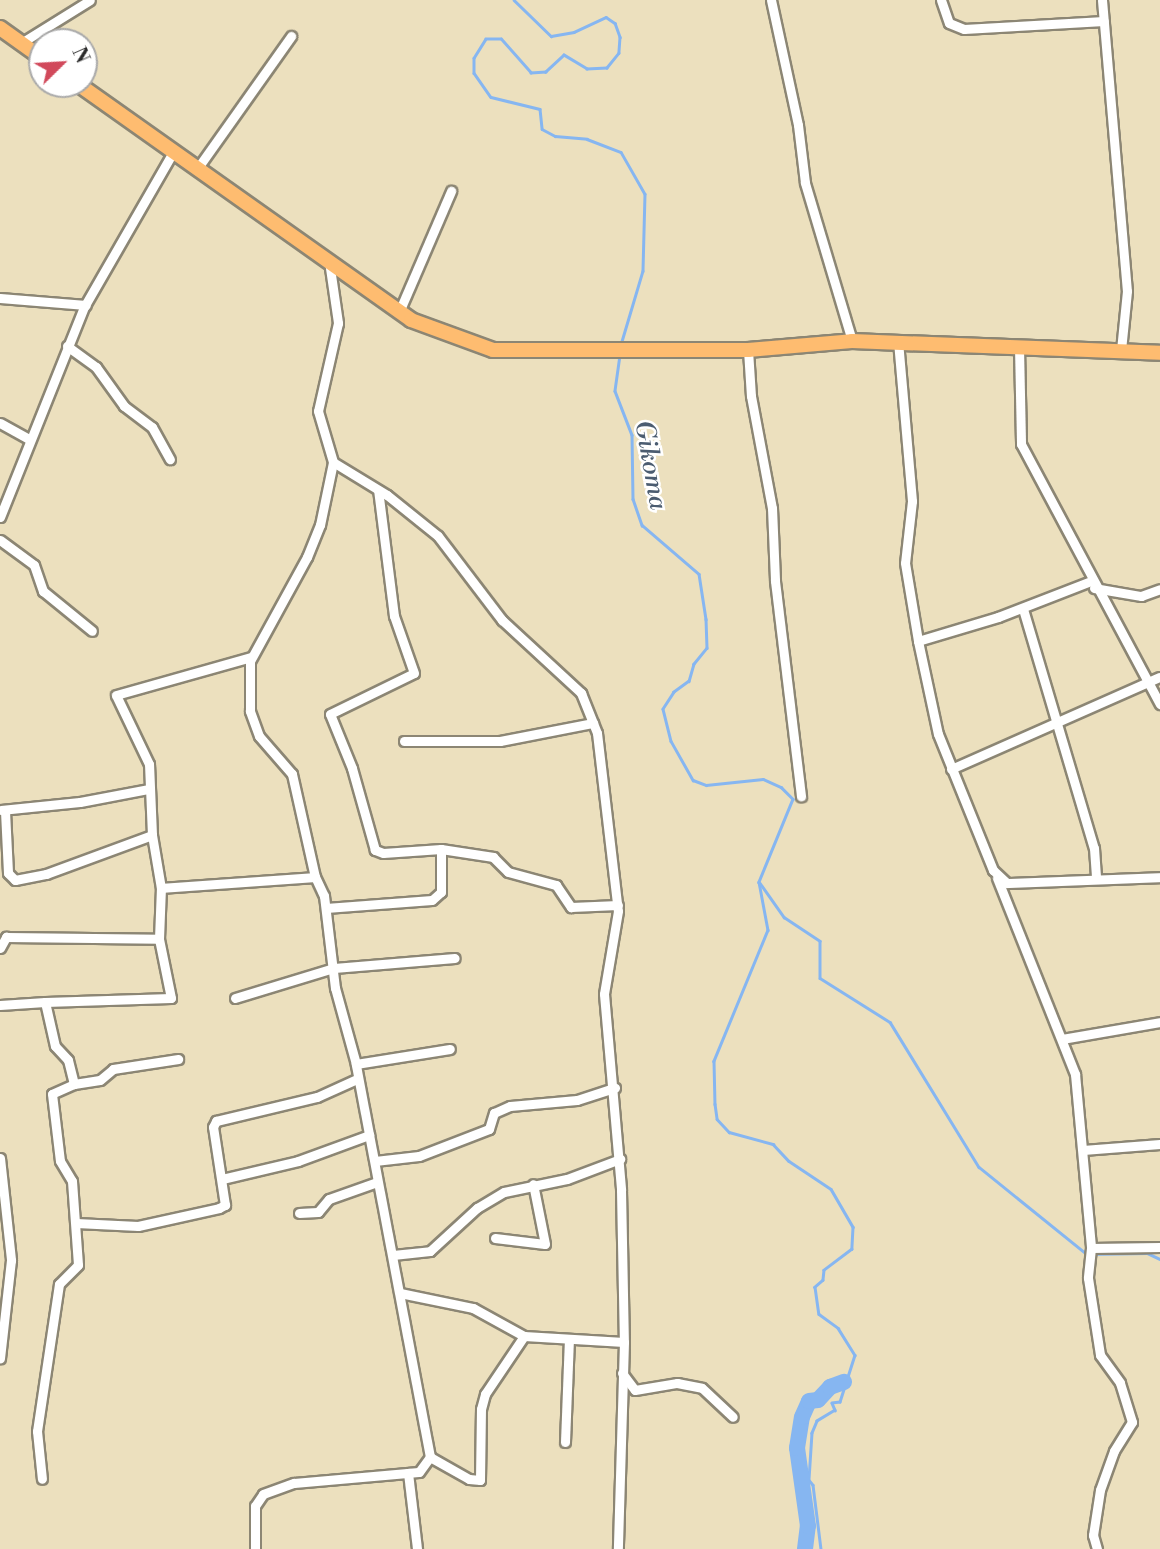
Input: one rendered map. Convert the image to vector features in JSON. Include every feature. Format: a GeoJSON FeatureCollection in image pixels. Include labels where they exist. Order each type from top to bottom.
{"type":"FeatureCollection","features":[{"type":"Feature","properties":{"kind":"main road"},"geometry":{"type":"LineString","coordinates":[[0,28],[28,48]]}},
{"type":"Feature","properties":{"kind":"main road"},"geometry":{"type":"LineString","coordinates":[[98,98],[399,312],[449,338],[493,350],[748,350],[852,341],[898,341],[1160,353]]}},
{"type":"Feature","properties":{"kind":"street"},"geometry":{"type":"LineString","coordinates":[[21,43],[90,0]]}},
{"type":"Feature","properties":{"kind":"street"},"geometry":{"type":"LineString","coordinates":[[771,0],[798,125],[805,183],[852,341]]}},
{"type":"Feature","properties":{"kind":"street"},"geometry":{"type":"LineString","coordinates":[[941,0],[949,23],[964,29],[1104,21]]}},
{"type":"Feature","properties":{"kind":"street"},"geometry":{"type":"LineString","coordinates":[[1102,0],[1126,291],[1121,350]]}},
{"type":"Feature","properties":{"kind":"street"},"geometry":{"type":"LineString","coordinates":[[197,169],[292,36]]}},
{"type":"Feature","properties":{"kind":"street"},"geometry":{"type":"LineString","coordinates":[[0,517],[29,439],[86,305],[173,152]]}},
{"type":"Feature","properties":{"kind":"street"},"geometry":{"type":"LineString","coordinates":[[399,312],[451,191]]}},
{"type":"Feature","properties":{"kind":"street"},"geometry":{"type":"LineString","coordinates":[[255,1549],[255,1506],[273,1489],[408,1473],[427,1468],[430,1457],[356,1064],[334,968],[327,908],[315,877],[292,774],[254,726],[248,673],[251,657],[307,557],[320,525],[333,463],[318,411],[338,323],[328,261]]}},
{"type":"Feature","properties":{"kind":"street"},"geometry":{"type":"LineString","coordinates":[[0,298],[86,305]]}},
{"type":"Feature","properties":{"kind":"street"},"geometry":{"type":"LineString","coordinates":[[898,341],[912,501],[905,564],[931,709],[951,769],[1075,1074],[1091,1248],[1088,1278],[1100,1355],[1120,1383],[1132,1422],[1114,1451],[1100,1490],[1093,1535],[1097,1549]]}},
{"type":"Feature","properties":{"kind":"street"},"geometry":{"type":"LineString","coordinates":[[67,346],[96,367],[124,406],[152,427],[170,459]]}},
{"type":"Feature","properties":{"kind":"street"},"geometry":{"type":"LineString","coordinates":[[1019,347],[1019,436],[1093,584],[1160,704]]}},
{"type":"Feature","properties":{"kind":"street"},"geometry":{"type":"LineString","coordinates":[[748,350],[751,396],[772,508],[775,581],[801,796]]}},
{"type":"Feature","properties":{"kind":"street"},"geometry":{"type":"LineString","coordinates":[[0,423],[29,439]]}},
{"type":"Feature","properties":{"kind":"street"},"geometry":{"type":"LineString","coordinates":[[333,463],[378,490],[438,536],[502,620],[581,693],[593,723],[613,843],[618,905],[604,994],[620,1159],[624,1342],[618,1549]]}},
{"type":"Feature","properties":{"kind":"street"},"geometry":{"type":"LineString","coordinates":[[378,490],[394,616],[414,673],[330,714],[356,781],[375,849],[383,853],[441,849],[493,857],[508,872],[556,885],[571,906],[618,905]]}},
{"type":"Feature","properties":{"kind":"street"},"geometry":{"type":"LineString","coordinates":[[0,540],[34,565],[42,589],[92,631]]}},
{"type":"Feature","properties":{"kind":"street"},"geometry":{"type":"LineString","coordinates":[[918,641],[1093,584],[1140,596],[1160,589]]}},
{"type":"Feature","properties":{"kind":"street"},"geometry":{"type":"LineString","coordinates":[[1023,609],[1059,722],[1094,848],[1096,878]]}},
{"type":"Feature","properties":{"kind":"street"},"geometry":{"type":"LineString","coordinates":[[0,1005],[171,998],[159,939],[161,888],[152,835],[149,764],[118,702],[118,692],[251,657]]}},
{"type":"Feature","properties":{"kind":"street"},"geometry":{"type":"LineString","coordinates":[[951,769],[1160,677]]}},
{"type":"Feature","properties":{"kind":"street"},"geometry":{"type":"LineString","coordinates":[[404,741],[500,741],[593,723]]}},
{"type":"Feature","properties":{"kind":"street"},"geometry":{"type":"LineString","coordinates":[[148,789],[3,811],[8,873],[15,880],[46,874],[152,835]]}},
{"type":"Feature","properties":{"kind":"street"},"geometry":{"type":"LineString","coordinates":[[327,908],[436,898],[441,892],[441,849]]}},
{"type":"Feature","properties":{"kind":"street"},"geometry":{"type":"LineString","coordinates":[[161,888],[315,877]]}},
{"type":"Feature","properties":{"kind":"street"},"geometry":{"type":"LineString","coordinates":[[997,877],[1007,883],[1160,877]]}},
{"type":"Feature","properties":{"kind":"street"},"geometry":{"type":"LineString","coordinates":[[0,948],[6,937],[159,939]]}},
{"type":"Feature","properties":{"kind":"street"},"geometry":{"type":"LineString","coordinates":[[235,998],[334,968],[454,958]]}},
{"type":"Feature","properties":{"kind":"street"},"geometry":{"type":"LineString","coordinates":[[45,1002],[55,1046],[68,1060],[74,1084]]}},
{"type":"Feature","properties":{"kind":"street"},"geometry":{"type":"LineString","coordinates":[[1062,1039],[1160,1022]]}},
{"type":"Feature","properties":{"kind":"street"},"geometry":{"type":"LineString","coordinates":[[356,1064],[450,1049]]}},
{"type":"Feature","properties":{"kind":"street"},"geometry":{"type":"LineString","coordinates":[[41,1479],[38,1420],[48,1381],[59,1284],[78,1265],[72,1181],[57,1148],[52,1098],[54,1092],[74,1084],[100,1080],[113,1069],[178,1059]]}},
{"type":"Feature","properties":{"kind":"street"},"geometry":{"type":"LineString","coordinates":[[76,1223],[138,1227],[225,1205],[213,1127],[216,1121],[317,1097],[357,1079]]}},
{"type":"Feature","properties":{"kind":"street"},"geometry":{"type":"LineString","coordinates":[[375,1161],[419,1156],[484,1131],[492,1127],[494,1114],[510,1106],[577,1100],[615,1088]]}},
{"type":"Feature","properties":{"kind":"street"},"geometry":{"type":"LineString","coordinates":[[222,1179],[298,1161],[369,1135]]}},
{"type":"Feature","properties":{"kind":"street"},"geometry":{"type":"LineString","coordinates":[[1083,1150],[1160,1144]]}},
{"type":"Feature","properties":{"kind":"street"},"geometry":{"type":"LineString","coordinates":[[0,1158],[5,1236],[11,1274],[0,1358]]}},
{"type":"Feature","properties":{"kind":"street"},"geometry":{"type":"LineString","coordinates":[[393,1255],[430,1251],[491,1198],[533,1184],[567,1178],[620,1159]]}},
{"type":"Feature","properties":{"kind":"street"},"geometry":{"type":"LineString","coordinates":[[299,1213],[318,1212],[329,1199],[377,1182]]}},
{"type":"Feature","properties":{"kind":"street"},"geometry":{"type":"LineString","coordinates":[[495,1238],[545,1244],[533,1184]]}},
{"type":"Feature","properties":{"kind":"street"},"geometry":{"type":"LineString","coordinates":[[1091,1248],[1160,1247]]}},
{"type":"Feature","properties":{"kind":"street"},"geometry":{"type":"LineString","coordinates":[[400,1293],[473,1308],[524,1336],[624,1342]]}},
{"type":"Feature","properties":{"kind":"street"},"geometry":{"type":"LineString","coordinates":[[430,1457],[475,1482],[480,1480],[481,1409],[524,1336]]}},
{"type":"Feature","properties":{"kind":"street"},"geometry":{"type":"LineString","coordinates":[[565,1442],[569,1339]]}},
{"type":"Feature","properties":{"kind":"street"},"geometry":{"type":"LineString","coordinates":[[622,1371],[635,1390],[677,1383],[702,1388],[733,1417]]}},
{"type":"Feature","properties":{"kind":"street"},"geometry":{"type":"LineString","coordinates":[[408,1473],[417,1549]]}},
{"type":"Feature","properties":{"kind":"waterway","name":"Gikoma"},"geometry":{"type":"LineString","coordinates":[[514,0],[551,36],[574,32],[606,17],[615,23],[620,37],[619,53],[607,68],[587,69],[564,55],[546,72],[531,73],[501,39],[486,39],[474,58],[474,73],[491,97],[540,109],[542,129],[555,136],[587,139],[621,152],[645,194],[643,271],[621,345]]}},
{"type":"Feature","properties":{"kind":"waterway","name":"Gikoma"},"geometry":{"type":"LineString","coordinates":[[620,355],[615,391],[632,435],[633,499],[642,525],[699,574],[706,619],[707,648],[694,664],[689,681],[674,692],[663,709],[671,741],[693,780],[706,785],[763,779],[781,787],[793,799],[759,882],[768,930],[714,1061],[715,1104],[717,1119],[729,1132],[773,1144],[789,1161],[831,1189],[853,1227],[852,1249],[824,1270],[823,1280],[815,1287],[819,1314],[838,1328],[855,1355],[840,1402],[832,1403],[835,1410],[817,1421],[812,1433],[809,1480],[813,1485],[821,1549]]}},
{"type":"Feature","properties":{"kind":"waterway"},"geometry":{"type":"LineString","coordinates":[[760,883],[784,917],[820,941],[820,978],[890,1022],[979,1167],[1087,1254],[1147,1253],[1160,1259]]}},
{"type":"Feature","properties":{"kind":"waterway"},"geometry":{"type":"LineString","coordinates":[[805,1549],[808,1526],[797,1448],[802,1417],[809,1401],[818,1400],[830,1387],[844,1382]]}}]}
